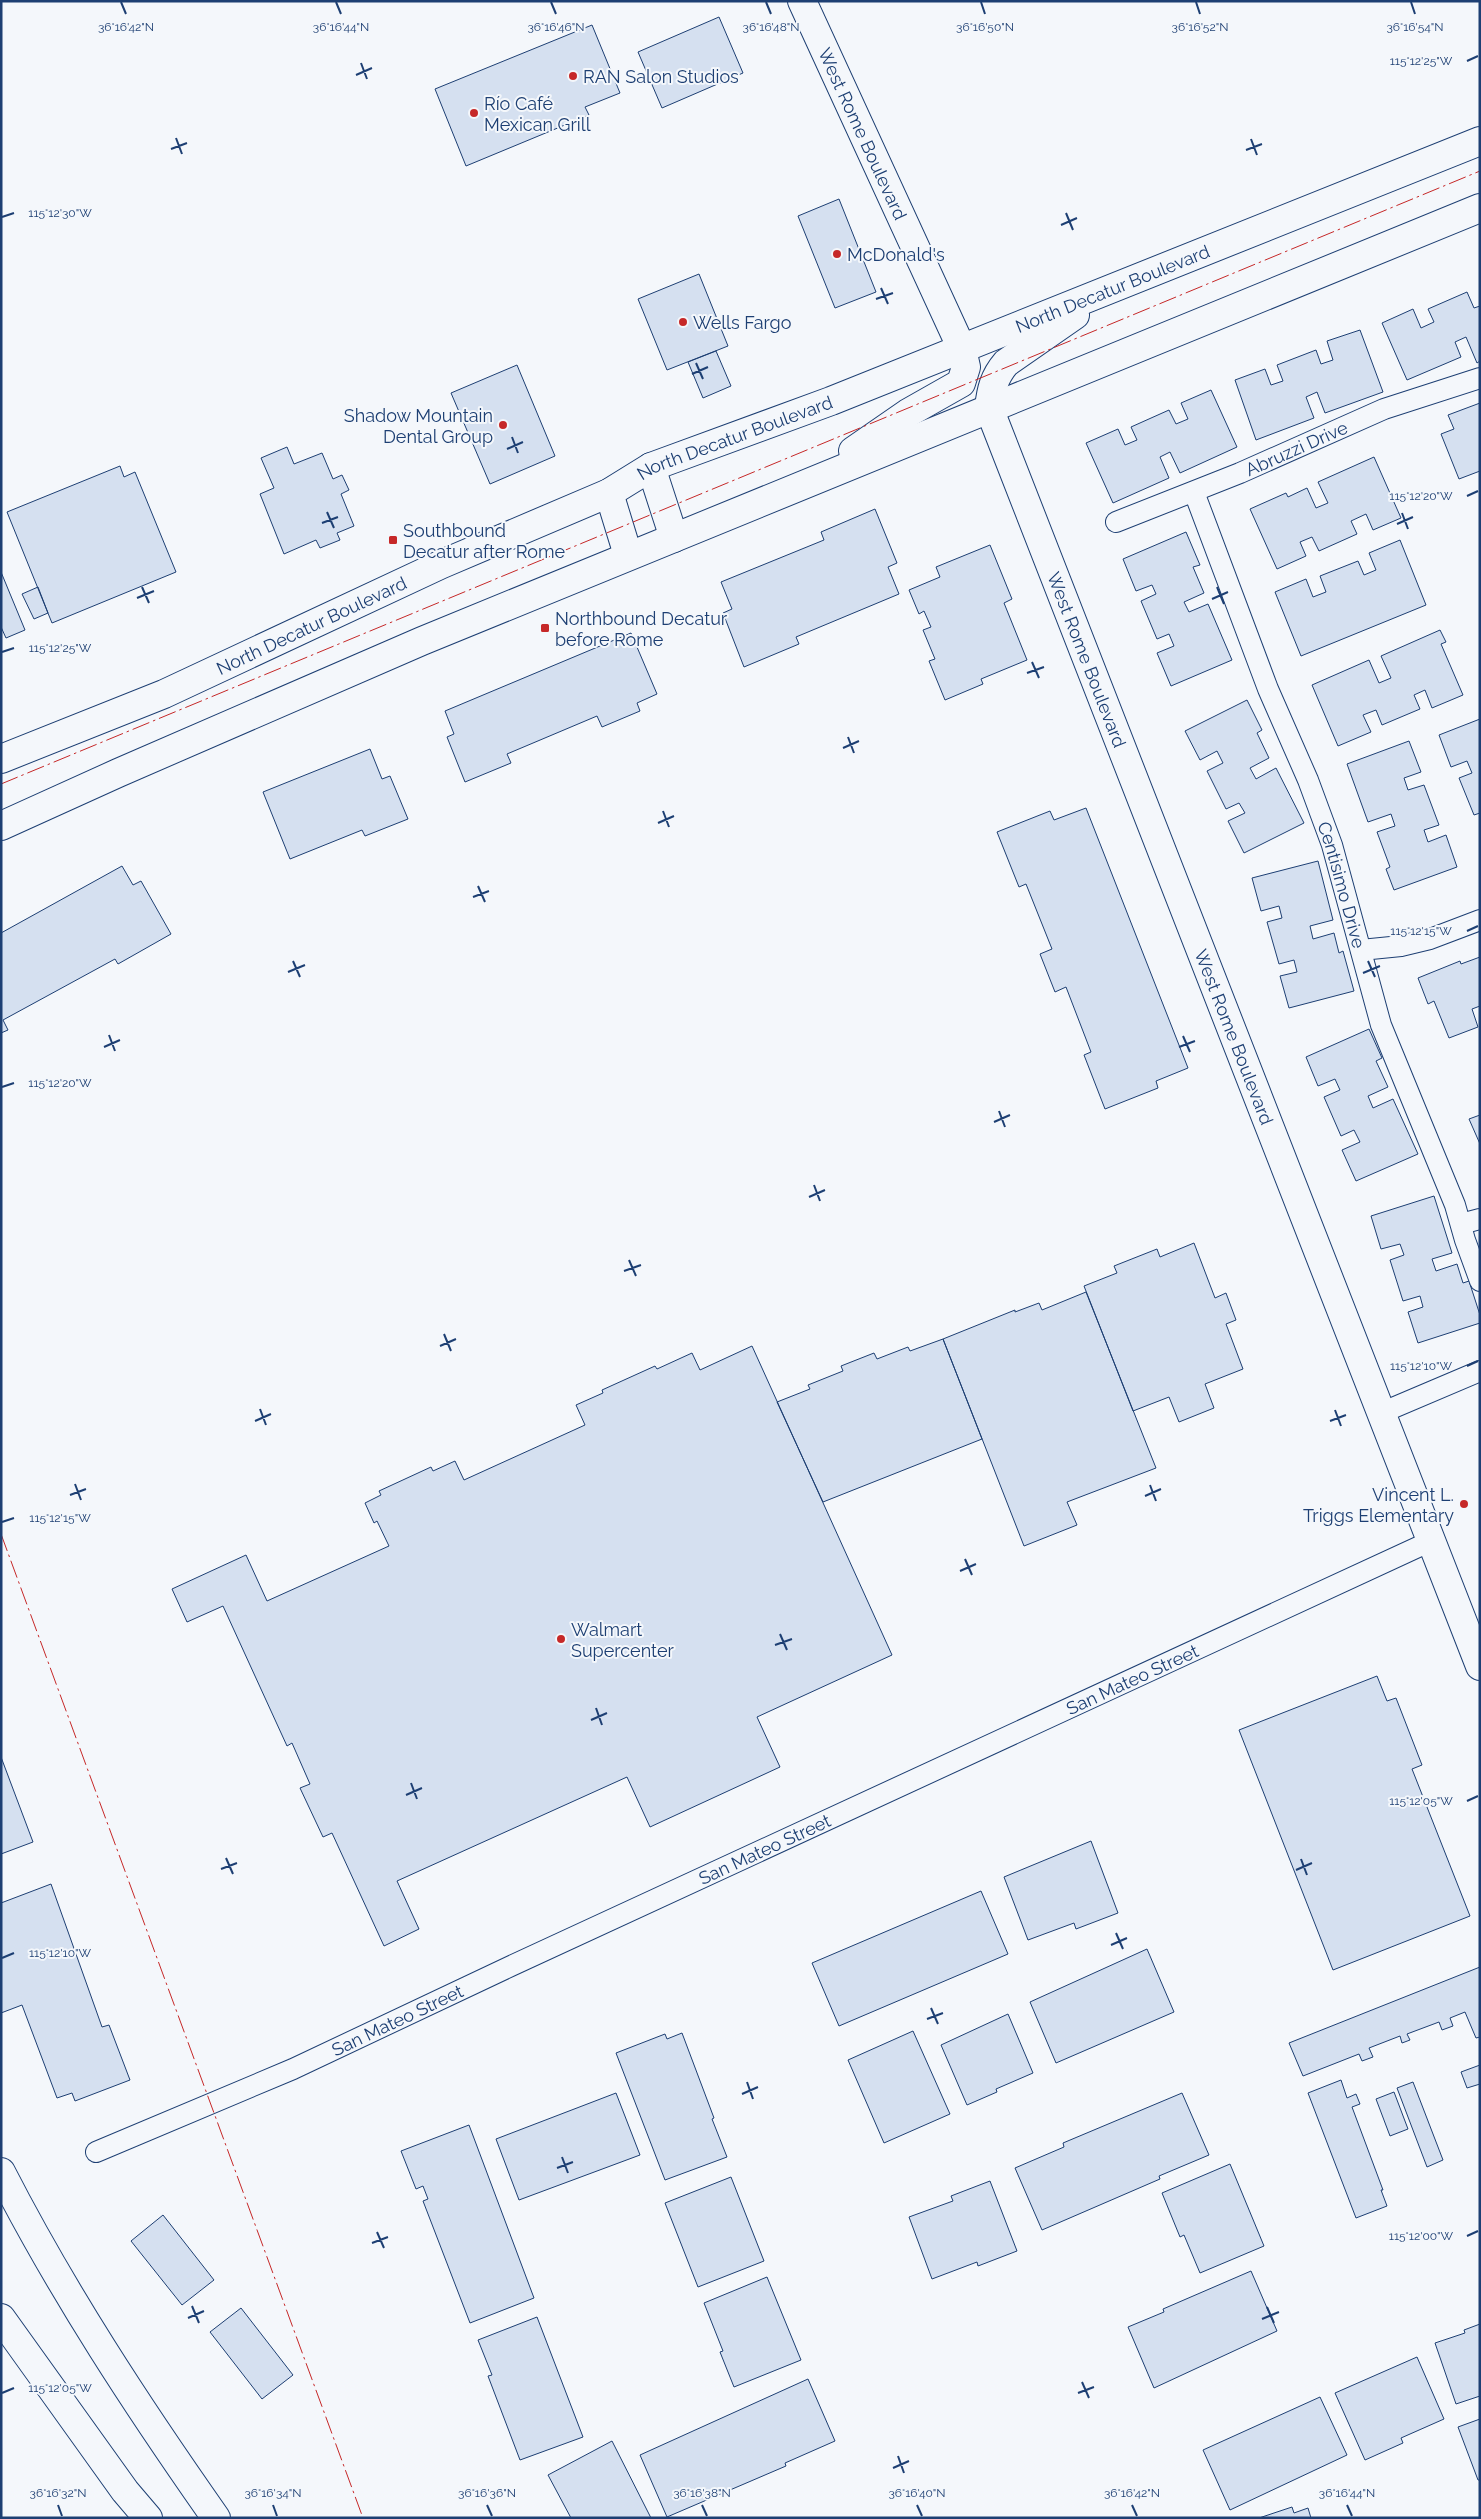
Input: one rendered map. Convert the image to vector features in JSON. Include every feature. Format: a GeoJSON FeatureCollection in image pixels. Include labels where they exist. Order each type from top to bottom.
{"type":"FeatureCollection","features":[{"type":"Feature","properties":{"kind":"main road","name":"West Rome Boulevard"},"geometry":{"type":"LineString","coordinates":[[802,1],[962,349],[966,367],[961,383],[908,413],[810,480]]}},
{"type":"Feature","properties":{"kind":"main road","name":"North Decatur Boulevard"},"geometry":{"type":"LineString","coordinates":[[1,759],[164,694],[442,564],[609,493],[651,467],[832,401],[1480,141]]}},
{"type":"Feature","properties":{"kind":"main road"},"geometry":{"type":"LineString","coordinates":[[1,826],[377,660],[628,555],[674,538],[810,480],[1480,208]]}},
{"type":"Feature","properties":{"kind":"main road"},"geometry":{"type":"LineString","coordinates":[[989,408],[992,386],[998,372],[1006,363],[1109,290]]}},
{"type":"Feature","properties":{"kind":"main road","name":"West Rome Boulevard"},"geometry":{"type":"LineString","coordinates":[[989,408],[1480,1666]]}},
{"type":"Feature","properties":{"kind":"main road"},"geometry":{"type":"LineString","coordinates":[[651,467],[674,538]]}},
{"type":"Feature","properties":{"kind":"main road"},"geometry":{"type":"LineString","coordinates":[[609,493],[628,555]]}},
{"type":"Feature","properties":{"kind":"main road"},"geometry":{"type":"LineString","coordinates":[[1,2172],[100,2343],[147,2417],[216,2518]]}},
{"type":"Feature","properties":{"kind":"main road"},"geometry":{"type":"LineString","coordinates":[[1,2318],[125,2491],[148,2518]]}},
{"type":"Feature","properties":{"kind":"street","name":"Abruzzi Drive"},"geometry":{"type":"LineString","coordinates":[[1116,522],[1194,492],[1384,409],[1480,378]]}},
{"type":"Feature","properties":{"kind":"street","name":"Centisimo Drive"},"geometry":{"type":"LineString","coordinates":[[1194,492],[1268,689],[1308,780],[1337,862],[1381,1024],[1456,1205],[1460,1224],[1480,1281]]}},
{"type":"Feature","properties":{"kind":"street"},"geometry":{"type":"LineString","coordinates":[[1361,950],[1401,946],[1430,939],[1480,920]]}},
{"type":"Feature","properties":{"kind":"street"},"geometry":{"type":"LineString","coordinates":[[1460,1224],[1480,1218]]}},
{"type":"Feature","properties":{"kind":"street"},"geometry":{"type":"LineString","coordinates":[[1381,1413],[1480,1371]]}},
{"type":"Feature","properties":{"kind":"street","name":"San Mateo Street"},"geometry":{"type":"LineString","coordinates":[[96,2152],[293,2069],[510,1966],[1431,1541]]}},
{"type":"Feature","properties":{"kind":"building"},"geometry":{"type":"Polygon","coordinates":[[[719,17],[743,73],[662,108],[638,52],[719,17]]]}},
{"type":"Feature","properties":{"kind":"building"},"geometry":{"type":"Polygon","coordinates":[[[592,25],[620,93],[585,107],[589,115],[466,166],[435,89],[592,25]]]}},
{"type":"Feature","properties":{"kind":"building","name":"McDonald's"},"geometry":{"type":"Polygon","coordinates":[[[839,199],[876,292],[835,308],[798,216],[839,199]]]}},
{"type":"Feature","properties":{"kind":"building","name":"Wells Fargo"},"geometry":{"type":"Polygon","coordinates":[[[699,274],[728,346],[667,370],[638,299],[699,274]]]}},
{"type":"Feature","properties":{"kind":"building"},"geometry":{"type":"Polygon","coordinates":[[[1467,292],[1474,308],[1480,306],[1480,361],[1477,363],[1466,337],[1455,342],[1461,357],[1407,380],[1382,323],[1413,309],[1421,328],[1434,322],[1428,309],[1467,292]]]}},
{"type":"Feature","properties":{"kind":"building"},"geometry":{"type":"Polygon","coordinates":[[[1360,330],[1383,392],[1325,413],[1317,392],[1306,397],[1314,418],[1256,440],[1235,380],[1265,369],[1271,385],[1283,381],[1277,365],[1316,350],[1321,364],[1333,360],[1327,341],[1360,330]]]}},
{"type":"Feature","properties":{"kind":"building"},"geometry":{"type":"Polygon","coordinates":[[[716,351],[731,386],[703,398],[688,362],[716,351]]]}},
{"type":"Feature","properties":{"kind":"building","name":"Shadow Mountain Dental Group"},"geometry":{"type":"Polygon","coordinates":[[[517,365],[555,456],[490,484],[451,393],[517,365]]]}},
{"type":"Feature","properties":{"kind":"building"},"geometry":{"type":"Polygon","coordinates":[[[1211,390],[1237,447],[1180,473],[1170,452],[1160,457],[1169,478],[1113,503],[1086,443],[1118,429],[1125,445],[1137,440],[1131,427],[1169,410],[1176,424],[1188,419],[1181,403],[1211,390]]]}},
{"type":"Feature","properties":{"kind":"building"},"geometry":{"type":"Polygon","coordinates":[[[1480,403],[1480,471],[1459,479],[1441,434],[1454,429],[1448,415],[1480,403]]]}},
{"type":"Feature","properties":{"kind":"building"},"geometry":{"type":"Polygon","coordinates":[[[287,447],[294,464],[322,453],[333,479],[342,475],[349,490],[341,494],[354,526],[337,533],[340,540],[320,548],[316,540],[284,554],[260,494],[274,488],[261,458],[287,447]]]}},
{"type":"Feature","properties":{"kind":"building"},"geometry":{"type":"Polygon","coordinates":[[[1374,457],[1401,518],[1373,530],[1366,514],[1351,521],[1357,534],[1319,551],[1312,537],[1300,542],[1306,556],[1277,569],[1250,509],[1286,493],[1288,497],[1307,488],[1316,508],[1328,503],[1318,482],[1374,457]]]}},
{"type":"Feature","properties":{"kind":"building"},"geometry":{"type":"Polygon","coordinates":[[[120,466],[124,477],[135,472],[176,572],[52,623],[7,512],[120,466]]]}},
{"type":"Feature","properties":{"kind":"building"},"geometry":{"type":"Polygon","coordinates":[[[875,509],[897,563],[888,567],[899,594],[796,637],[799,644],[744,667],[723,613],[732,609],[721,582],[824,540],[821,532],[875,509]]]}},
{"type":"Feature","properties":{"kind":"building"},"geometry":{"type":"Polygon","coordinates":[[[1186,532],[1200,565],[1193,567],[1204,593],[1184,602],[1189,612],[1208,604],[1232,660],[1171,686],[1157,653],[1174,646],[1169,634],[1157,639],[1141,601],[1156,594],[1152,585],[1136,591],[1123,559],[1186,532]]]}},
{"type":"Feature","properties":{"kind":"building"},"geometry":{"type":"Polygon","coordinates":[[[1400,540],[1426,605],[1301,656],[1275,592],[1306,579],[1313,597],[1326,592],[1320,576],[1358,561],[1364,575],[1376,570],[1369,553],[1400,540]]]}},
{"type":"Feature","properties":{"kind":"building"},"geometry":{"type":"Polygon","coordinates":[[[990,545],[1012,599],[1004,603],[1027,660],[981,679],[983,684],[945,700],[929,661],[935,659],[923,630],[931,627],[924,611],[919,614],[909,590],[940,577],[936,567],[990,545]]]}},
{"type":"Feature","properties":{"kind":"building"},"geometry":{"type":"Polygon","coordinates":[[[1,572],[25,630],[6,638],[1,627],[1,572]]]}},
{"type":"Feature","properties":{"kind":"building"},"geometry":{"type":"Polygon","coordinates":[[[38,587],[48,613],[34,619],[22,594],[38,587]]]}},
{"type":"Feature","properties":{"kind":"building"},"geometry":{"type":"Polygon","coordinates":[[[1440,630],[1446,642],[1441,644],[1463,695],[1432,708],[1425,690],[1414,695],[1420,709],[1382,725],[1376,710],[1363,715],[1371,732],[1338,746],[1312,685],[1369,660],[1379,683],[1391,678],[1381,656],[1440,630]]]}},
{"type":"Feature","properties":{"kind":"building"},"geometry":{"type":"Polygon","coordinates":[[[631,633],[657,694],[637,703],[640,711],[602,727],[597,716],[507,754],[511,763],[465,782],[447,737],[454,734],[445,711],[631,633]]]}},
{"type":"Feature","properties":{"kind":"building"},"geometry":{"type":"Polygon","coordinates":[[[1247,700],[1262,730],[1257,733],[1269,758],[1250,768],[1256,779],[1276,768],[1304,823],[1244,853],[1228,821],[1245,813],[1239,803],[1226,809],[1207,771],[1223,763],[1217,751],[1200,760],[1185,731],[1247,700]]]}},
{"type":"Feature","properties":{"kind":"building"},"geometry":{"type":"Polygon","coordinates":[[[1480,719],[1480,813],[1474,815],[1459,778],[1472,773],[1467,761],[1451,767],[1439,735],[1480,719]]]}},
{"type":"Feature","properties":{"kind":"building"},"geometry":{"type":"Polygon","coordinates":[[[1409,741],[1421,772],[1404,778],[1408,790],[1424,785],[1439,825],[1424,830],[1428,842],[1446,835],[1457,867],[1394,890],[1386,869],[1390,867],[1377,832],[1395,826],[1391,814],[1368,822],[1347,764],[1409,741]]]}},
{"type":"Feature","properties":{"kind":"building"},"geometry":{"type":"Polygon","coordinates":[[[370,749],[382,779],[390,776],[408,819],[365,836],[362,830],[290,859],[263,792],[370,749]]]}},
{"type":"Feature","properties":{"kind":"building"},"geometry":{"type":"Polygon","coordinates":[[[1086,808],[1188,1068],[1156,1081],[1158,1088],[1105,1109],[1084,1055],[1091,1052],[1066,987],[1055,992],[1040,954],[1052,949],[1026,884],[1019,887],[997,832],[1050,811],[1054,820],[1086,808]]]}},
{"type":"Feature","properties":{"kind":"building"},"geometry":{"type":"Polygon","coordinates":[[[1318,861],[1333,920],[1310,926],[1313,939],[1334,933],[1339,953],[1343,951],[1354,991],[1289,1008],[1280,976],[1297,972],[1294,960],[1279,964],[1267,922],[1282,918],[1279,906],[1261,911],[1252,878],[1318,861]]]}},
{"type":"Feature","properties":{"kind":"building"},"geometry":{"type":"Polygon","coordinates":[[[122,866],[133,885],[141,881],[171,934],[118,964],[115,959],[3,1020],[8,1030],[1,1033],[1,933],[122,866]]]}},
{"type":"Feature","properties":{"kind":"building"},"geometry":{"type":"Polygon","coordinates":[[[1480,957],[1480,1006],[1472,1009],[1478,1027],[1449,1038],[1434,1001],[1428,1004],[1418,978],[1460,961],[1461,964],[1480,957]]]}},
{"type":"Feature","properties":{"kind":"building"},"geometry":{"type":"Polygon","coordinates":[[[1369,1029],[1382,1058],[1376,1061],[1388,1087],[1368,1096],[1373,1108],[1393,1099],[1418,1154],[1356,1181],[1342,1150],[1360,1142],[1354,1130],[1341,1136],[1324,1097],[1340,1090],[1335,1079],[1318,1086],[1306,1057],[1369,1029]]]}},
{"type":"Feature","properties":{"kind":"building"},"geometry":{"type":"Polygon","coordinates":[[[1480,1115],[1480,1144],[1469,1119],[1480,1115]]]}},
{"type":"Feature","properties":{"kind":"building"},"geometry":{"type":"Polygon","coordinates":[[[1434,1196],[1452,1253],[1432,1259],[1436,1271],[1457,1264],[1463,1283],[1469,1281],[1480,1315],[1480,1323],[1418,1343],[1408,1312],[1423,1307],[1420,1296],[1403,1301],[1390,1260],[1404,1255],[1400,1244],[1381,1249],[1371,1216],[1434,1196]]]}},
{"type":"Feature","properties":{"kind":"building"},"geometry":{"type":"Polygon","coordinates":[[[1194,1243],[1215,1298],[1226,1293],[1236,1320],[1226,1324],[1243,1369],[1205,1384],[1214,1408],[1179,1422],[1169,1397],[1133,1411],[1084,1286],[1117,1273],[1114,1266],[1157,1249],[1160,1257],[1194,1243]]]}},
{"type":"Feature","properties":{"kind":"building"},"geometry":{"type":"Polygon","coordinates":[[[1086,1292],[1156,1468],[1067,1502],[1077,1525],[1024,1546],[943,1339],[1015,1310],[1015,1312],[1039,1303],[1042,1310],[1086,1292]]]}},
{"type":"Feature","properties":{"kind":"building"},"geometry":{"type":"Polygon","coordinates":[[[943,1339],[982,1439],[823,1502],[777,1402],[810,1389],[808,1385],[843,1371],[841,1366],[874,1353],[877,1359],[908,1347],[910,1351],[943,1339]]]}},
{"type":"Feature","properties":{"kind":"building","name":"Walmart Supercenter"},"geometry":{"type":"Polygon","coordinates":[[[752,1346],[892,1655],[757,1717],[780,1767],[650,1827],[627,1777],[397,1881],[419,1929],[384,1946],[332,1833],[323,1837],[300,1788],[310,1784],[292,1743],[287,1746],[223,1606],[187,1622],[172,1589],[246,1555],[267,1601],[389,1546],[377,1521],[374,1523],[365,1503],[381,1495],[379,1491],[431,1467],[433,1471],[455,1461],[464,1480],[585,1425],[576,1405],[603,1393],[602,1390],[655,1366],[657,1369],[692,1353],[700,1370],[752,1346]]]}},
{"type":"Feature","properties":{"kind":"building"},"geometry":{"type":"Polygon","coordinates":[[[1377,1676],[1387,1701],[1396,1698],[1422,1765],[1412,1769],[1470,1916],[1333,1970],[1239,1730],[1377,1676]]]}},
{"type":"Feature","properties":{"kind":"building"},"geometry":{"type":"Polygon","coordinates":[[[1,1757],[33,1842],[1,1854],[1,1757]]]}},
{"type":"Feature","properties":{"kind":"building"},"geometry":{"type":"Polygon","coordinates":[[[1091,1841],[1118,1913],[1076,1929],[1074,1923],[1028,1940],[1004,1877],[1091,1841]]]}},
{"type":"Feature","properties":{"kind":"building"},"geometry":{"type":"Polygon","coordinates":[[[51,1884],[102,2027],[109,2025],[130,2080],[75,2101],[72,2093],[57,2098],[22,2005],[1,2013],[1,1903],[51,1884]]]}},
{"type":"Feature","properties":{"kind":"building"},"geometry":{"type":"Polygon","coordinates":[[[981,1891],[1008,1954],[839,2026],[812,1963],[981,1891]]]}},
{"type":"Feature","properties":{"kind":"building"},"geometry":{"type":"Polygon","coordinates":[[[1147,1949],[1174,2012],[1056,2063],[1030,2002],[1147,1949]]]}},
{"type":"Feature","properties":{"kind":"building"},"geometry":{"type":"Polygon","coordinates":[[[1480,1967],[1480,2037],[1476,2038],[1465,2012],[1450,2018],[1453,2026],[1442,2030],[1439,2022],[1407,2034],[1410,2040],[1402,2043],[1400,2036],[1369,2048],[1373,2057],[1362,2061],[1359,2054],[1303,2076],[1289,2043],[1480,1967]]]}},
{"type":"Feature","properties":{"kind":"building"},"geometry":{"type":"Polygon","coordinates":[[[1008,2014],[1033,2073],[996,2089],[997,2092],[967,2105],[941,2045],[1008,2014]]]}},
{"type":"Feature","properties":{"kind":"building"},"geometry":{"type":"Polygon","coordinates":[[[913,2031],[950,2114],[884,2143],[848,2060],[913,2031]]]}},
{"type":"Feature","properties":{"kind":"building"},"geometry":{"type":"Polygon","coordinates":[[[682,2033],[727,2157],[665,2180],[616,2053],[665,2034],[667,2039],[682,2033]]]}},
{"type":"Feature","properties":{"kind":"building"},"geometry":{"type":"Polygon","coordinates":[[[1480,2065],[1480,2084],[1467,2088],[1461,2072],[1480,2065]]]}},
{"type":"Feature","properties":{"kind":"building"},"geometry":{"type":"Polygon","coordinates":[[[1341,2080],[1347,2098],[1356,2094],[1360,2104],[1352,2107],[1383,2190],[1381,2190],[1387,2206],[1356,2218],[1308,2093],[1341,2080]]]}},
{"type":"Feature","properties":{"kind":"building"},"geometry":{"type":"Polygon","coordinates":[[[1413,2082],[1443,2160],[1427,2167],[1397,2088],[1413,2082]]]}},
{"type":"Feature","properties":{"kind":"building"},"geometry":{"type":"Polygon","coordinates":[[[1394,2092],[1408,2129],[1390,2136],[1376,2099],[1394,2092]]]}},
{"type":"Feature","properties":{"kind":"building"},"geometry":{"type":"Polygon","coordinates":[[[616,2093],[640,2155],[519,2200],[496,2139],[616,2093]]]}},
{"type":"Feature","properties":{"kind":"building"},"geometry":{"type":"Polygon","coordinates":[[[1182,2093],[1209,2155],[1159,2176],[1160,2179],[1042,2230],[1015,2168],[1064,2147],[1063,2143],[1182,2093]]]}},
{"type":"Feature","properties":{"kind":"building"},"geometry":{"type":"Polygon","coordinates":[[[469,2125],[534,2298],[470,2323],[423,2201],[428,2199],[423,2186],[416,2189],[401,2151],[469,2125]]]}},
{"type":"Feature","properties":{"kind":"building"},"geometry":{"type":"Polygon","coordinates":[[[1230,2164],[1264,2246],[1200,2273],[1184,2235],[1180,2237],[1162,2193],[1230,2164]]]}},
{"type":"Feature","properties":{"kind":"building"},"geometry":{"type":"Polygon","coordinates":[[[731,2177],[764,2261],[698,2287],[665,2203],[731,2177]]]}},
{"type":"Feature","properties":{"kind":"building"},"geometry":{"type":"Polygon","coordinates":[[[990,2181],[1017,2251],[978,2266],[977,2262],[932,2279],[909,2217],[953,2201],[951,2196],[990,2181]]]}},
{"type":"Feature","properties":{"kind":"building"},"geometry":{"type":"Polygon","coordinates":[[[163,2215],[214,2280],[182,2305],[131,2241],[163,2215]]]}},
{"type":"Feature","properties":{"kind":"building"},"geometry":{"type":"Polygon","coordinates":[[[1251,2271],[1277,2331],[1154,2388],[1128,2327],[1164,2312],[1163,2309],[1251,2271]]]}},
{"type":"Feature","properties":{"kind":"building"},"geometry":{"type":"Polygon","coordinates":[[[767,2277],[801,2360],[734,2387],[720,2352],[723,2351],[704,2303],[767,2277]]]}},
{"type":"Feature","properties":{"kind":"building"},"geometry":{"type":"Polygon","coordinates":[[[241,2308],[293,2375],[262,2399],[210,2332],[241,2308]]]}},
{"type":"Feature","properties":{"kind":"building"},"geometry":{"type":"Polygon","coordinates":[[[537,2317],[583,2437],[520,2460],[488,2376],[492,2375],[478,2340],[537,2317]]]}},
{"type":"Feature","properties":{"kind":"building"},"geometry":{"type":"Polygon","coordinates":[[[1480,2324],[1480,2396],[1456,2404],[1435,2343],[1465,2333],[1464,2330],[1480,2324]]]}},
{"type":"Feature","properties":{"kind":"building"},"geometry":{"type":"Polygon","coordinates":[[[1417,2357],[1444,2419],[1401,2438],[1403,2443],[1365,2460],[1335,2393],[1417,2357]]]}},
{"type":"Feature","properties":{"kind":"building"},"geometry":{"type":"Polygon","coordinates":[[[808,2379],[835,2441],[785,2463],[786,2466],[667,2517],[640,2455],[808,2379]]]}},
{"type":"Feature","properties":{"kind":"building"},"geometry":{"type":"Polygon","coordinates":[[[1320,2397],[1347,2455],[1230,2510],[1203,2450],[1320,2397]]]}},
{"type":"Feature","properties":{"kind":"building"},"geometry":{"type":"Polygon","coordinates":[[[1480,2419],[1480,2480],[1478,2480],[1458,2427],[1480,2419]]]}},
{"type":"Feature","properties":{"kind":"building"},"geometry":{"type":"Polygon","coordinates":[[[612,2441],[651,2518],[571,2518],[548,2475],[612,2441]]]}},
{"type":"Feature","properties":{"kind":"building"},"geometry":{"type":"Polygon","coordinates":[[[1292,2507],[1294,2513],[1308,2508],[1311,2518],[1259,2518],[1292,2507]]]}},
{"type":"Feature","properties":{"kind":"power"},"geometry":{"type":"LineString","coordinates":[[1,784],[1480,171]]}},
{"type":"Feature","properties":{"kind":"power"},"geometry":{"type":"LineString","coordinates":[[1,1534],[363,2518]]}},
{"type":"Feature","properties":{"kind":"place","name":"RAN Salon Studios"},"geometry":{"type":"Point","coordinates":[573,76]}},
{"type":"Feature","properties":{"kind":"place","name":"Río Café Mexican Grill"},"geometry":{"type":"Point","coordinates":[474,113]}},
{"type":"Feature","properties":{"kind":"place","name":"McDonald's"},"geometry":{"type":"Point","coordinates":[837,254]}},
{"type":"Feature","properties":{"kind":"place","name":"Wells Fargo"},"geometry":{"type":"Point","coordinates":[683,322]}},
{"type":"Feature","properties":{"kind":"place","name":"Shadow Mountain Dental Group"},"geometry":{"type":"Point","coordinates":[503,425]}},
{"type":"Feature","properties":{"kind":"place","name":"Southbound Decatur after Rome"},"geometry":{"type":"Point","coordinates":[393,540]}},
{"type":"Feature","properties":{"kind":"place","name":"Northbound Decatur before Rome"},"geometry":{"type":"Point","coordinates":[545,628]}},
{"type":"Feature","properties":{"kind":"place","name":"Vincent L. Triggs Elementary"},"geometry":{"type":"Point","coordinates":[1464,1504]}},
{"type":"Feature","properties":{"kind":"place","name":"Walmart Supercenter"},"geometry":{"type":"Point","coordinates":[561,1639]}}]}
